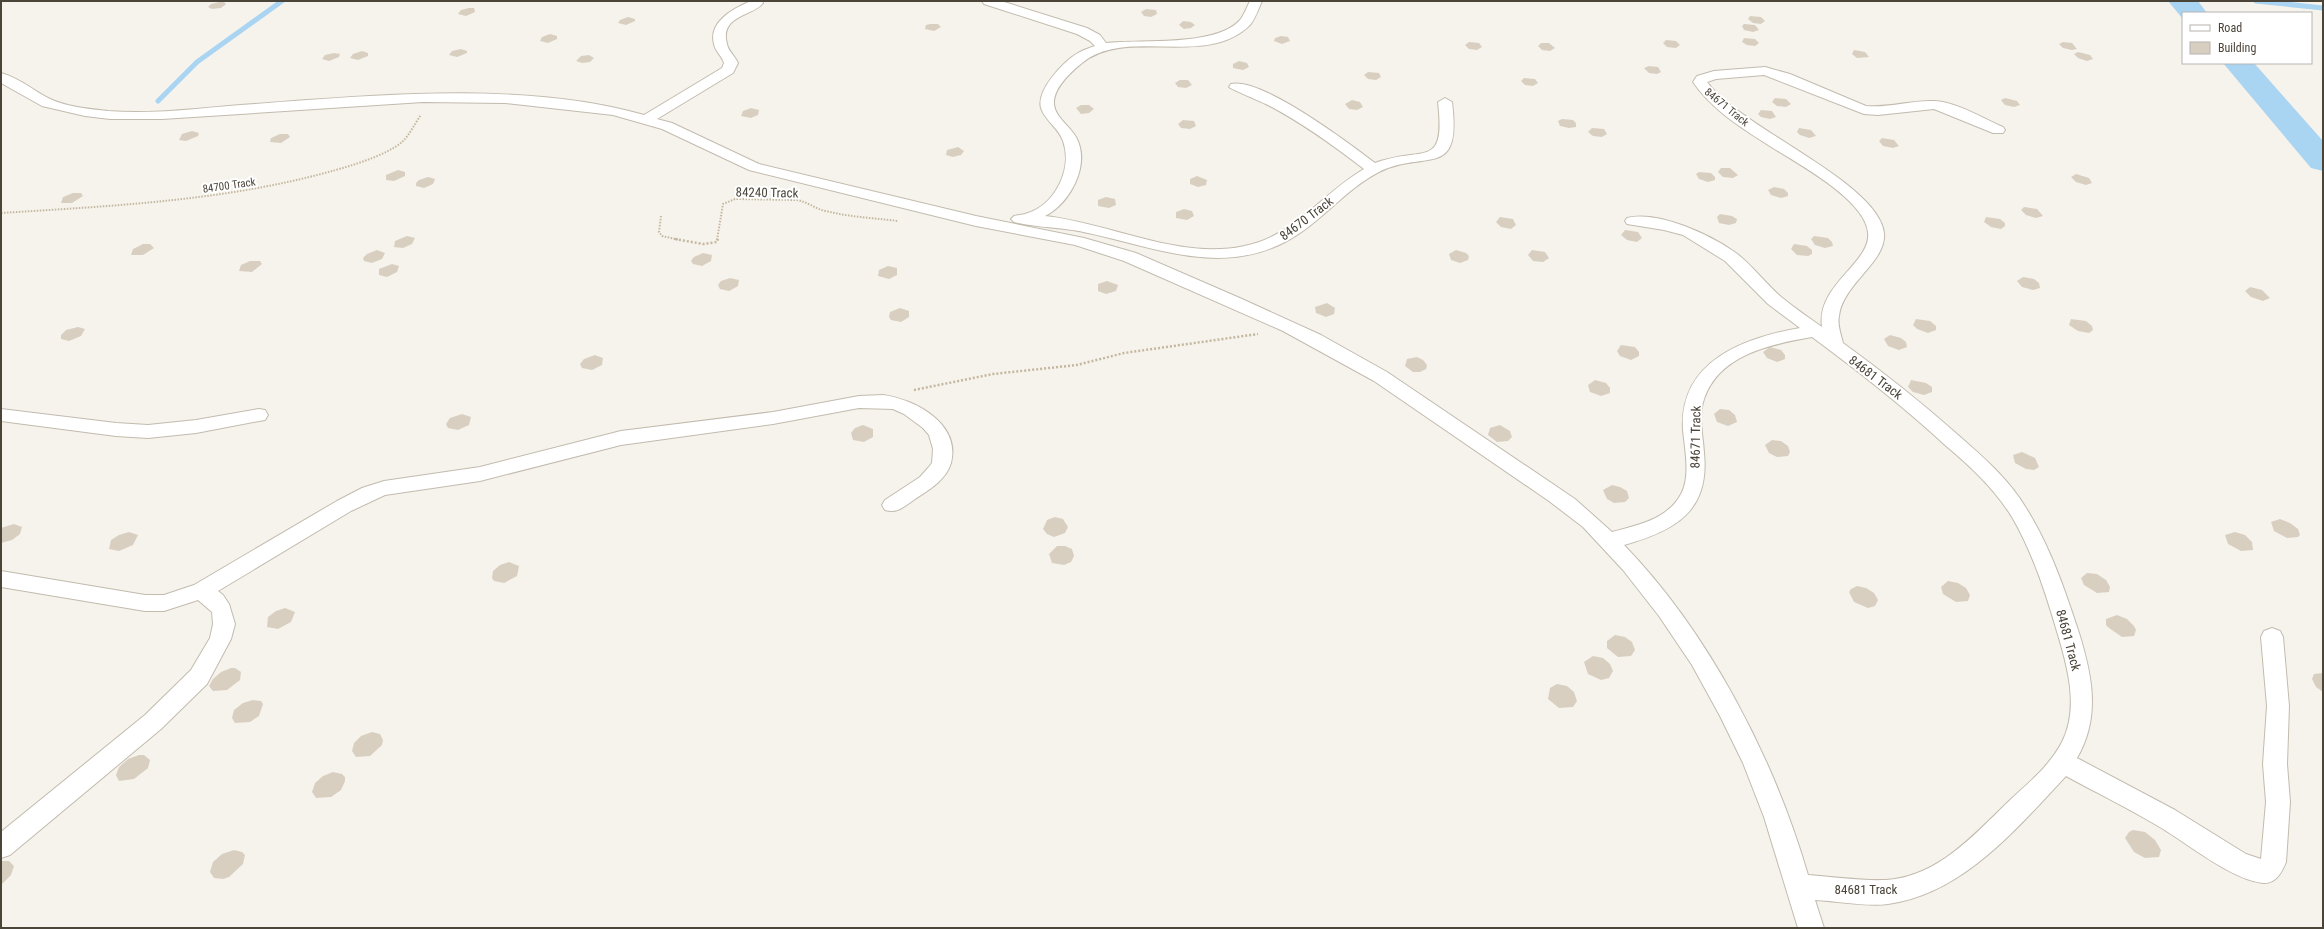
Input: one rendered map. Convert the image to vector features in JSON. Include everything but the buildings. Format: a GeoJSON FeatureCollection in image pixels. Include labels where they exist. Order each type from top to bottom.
{"type":"FeatureCollection","features":[{"type":"Feature","properties":{"kind":"street"},"geometry":{"type":"LineString","coordinates":[[988,1],[1082,31],[1095,38],[1102,46]]}},
{"type":"Feature","properties":{"kind":"street"},"geometry":{"type":"LineString","coordinates":[[1028,219],[1052,206],[1060,197],[1070,173],[1072,154],[1069,138],[1049,112],[1046,104],[1048,96],[1062,74],[1073,63],[1082,56],[1102,46],[1206,42],[1226,36],[1242,27],[1250,18],[1257,1]]}},
{"type":"Feature","properties":{"kind":"street"},"geometry":{"type":"LineString","coordinates":[[647,119],[728,70],[731,63],[720,40],[722,31],[729,18],[757,3]]}},
{"type":"Feature","properties":{"kind":"street","name":"84671 Track"},"geometry":{"type":"LineString","coordinates":[[1835,347],[1830,325],[1833,304],[1841,289],[1874,250],[1877,242],[1872,220],[1855,198],[1843,187],[1756,130],[1706,92],[1700,82],[1702,79],[1714,75],[1765,71],[1785,77],[1864,110],[1878,112],[1934,105],[1947,108],[1998,130]]}},
{"type":"Feature","properties":{"kind":"street"},"geometry":{"type":"LineString","coordinates":[[1,77],[47,103],[84,112],[110,115],[162,115],[323,103],[423,98],[544,102],[583,106],[647,119],[667,126],[754,167],[976,221],[1105,248],[1130,257],[1294,329],[1372,371],[1516,471],[1555,495],[1589,522],[1652,590],[1722,697],[1769,797],[1789,848],[1801,887],[1811,928]]}},
{"type":"Feature","properties":{"kind":"street"},"geometry":{"type":"LineString","coordinates":[[1236,87],[1254,93],[1298,114],[1329,134],[1373,169]]}},
{"type":"Feature","properties":{"kind":"street","name":"84670 Track"},"geometry":{"type":"LineString","coordinates":[[976,221],[997,218],[1028,219],[1078,226],[1131,241],[1182,250],[1208,254],[1244,253],[1279,239],[1295,229],[1325,203],[1373,169],[1394,162],[1424,158],[1440,151],[1446,144],[1449,132],[1445,102]]}},
{"type":"Feature","properties":{"kind":"street","name":"84681 Track"},"geometry":{"type":"LineString","coordinates":[[1633,221],[1675,227],[1710,243],[1738,262],[1774,300],[1835,347],[1892,388],[1951,438],[1988,472],[2019,512],[2053,584],[2079,668],[2081,697],[2080,720],[2073,744],[2062,762],[2028,800],[1970,856],[1938,876],[1910,888],[1886,892],[1801,887]]}},
{"type":"Feature","properties":{"kind":"street","name":"84671 Track"},"geometry":{"type":"LineString","coordinates":[[1607,541],[1651,529],[1666,522],[1678,513],[1690,498],[1697,460],[1693,430],[1694,403],[1714,368],[1726,357],[1747,346],[1772,339],[1814,331]]}},
{"type":"Feature","properties":{"kind":"street"},"geometry":{"type":"LineString","coordinates":[[1,579],[145,603],[164,603],[201,592],[344,506],[369,493],[384,488],[486,473],[620,438],[773,418],[840,405],[883,401],[910,409],[930,423],[938,433],[942,449],[941,463],[927,482],[892,505]]}},
{"type":"Feature","properties":{"kind":"street"},"geometry":{"type":"LineString","coordinates":[[1,414],[32,416],[102,428],[133,431],[202,426],[259,415]]}},
{"type":"Feature","properties":{"kind":"street"},"geometry":{"type":"LineString","coordinates":[[1,847],[153,722],[199,677],[220,640],[224,624],[222,610],[216,601],[201,592]]}},
{"type":"Feature","properties":{"kind":"street"},"geometry":{"type":"LineString","coordinates":[[2062,762],[2168,818],[2240,864],[2263,871],[2268,870],[2274,862],[2278,802],[2275,764],[2278,706],[2272,637]]}},
{"type":"Feature","properties":{"kind":"path","name":"84700 Track"},"geometry":{"type":"LineString","coordinates":[[1,213],[161,203],[267,188],[336,171],[387,152],[408,135],[420,120],[423,98]]}},
{"type":"Feature","properties":{"kind":"path","name":"84240 Track"},"geometry":{"type":"LineString","coordinates":[[661,216],[658,232],[662,236],[703,244],[717,242],[723,204],[735,199],[797,200],[806,202],[812,208],[828,212],[884,220],[904,221]]}},
{"type":"Feature","properties":{"kind":"path"},"geometry":{"type":"LineString","coordinates":[[883,401],[911,391],[959,380],[1077,365],[1124,353],[1294,329]]}},
{"type":"Feature","properties":{"kind":"waterway"},"geometry":{"type":"LineString","coordinates":[[158,101],[197,62],[282,1]]}},
{"type":"Feature","properties":{"kind":"waterway"},"geometry":{"type":"LineString","coordinates":[[2182,1],[2192,12]]}},
{"type":"Feature","properties":{"kind":"waterway"},"geometry":{"type":"LineString","coordinates":[[2256,1],[2323,8]]}},
{"type":"Feature","properties":{"kind":"waterway"},"geometry":{"type":"LineString","coordinates":[[2239,64],[2323,161]]}}]}
